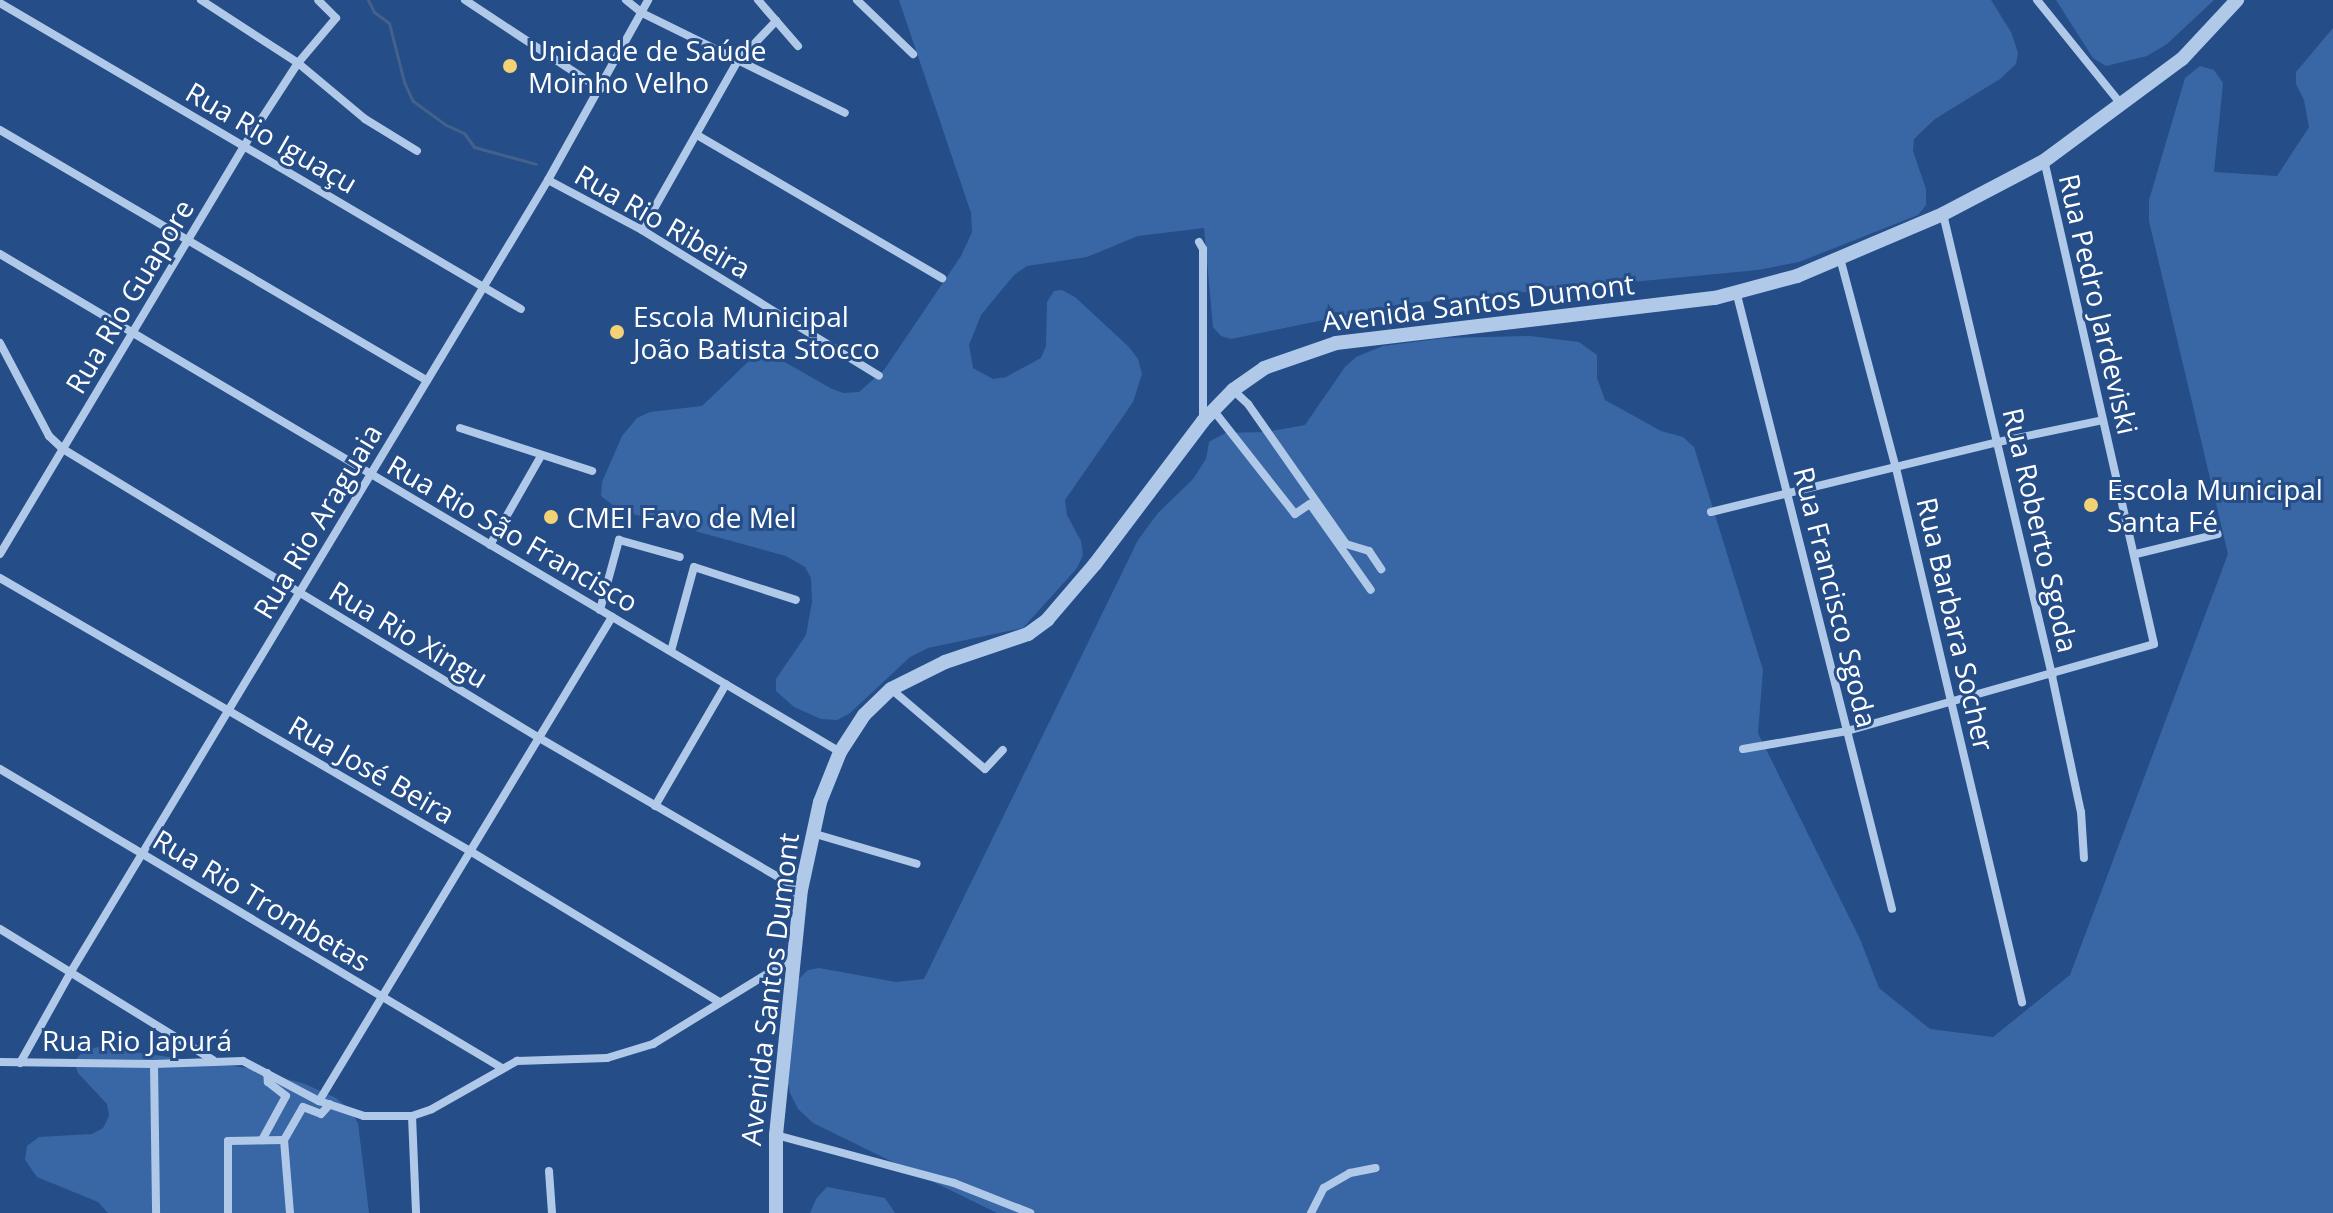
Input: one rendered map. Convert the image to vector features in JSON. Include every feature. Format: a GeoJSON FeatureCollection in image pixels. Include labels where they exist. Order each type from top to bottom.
{"type":"FeatureCollection","features":[{"type":"Feature","properties":{"kind":"street"},"geometry":{"type":"LineString","coordinates":[[201,0],[298,63],[365,119],[417,151]]}},
{"type":"Feature","properties":{"kind":"street","name":"Rua Rio Guapore"},"geometry":{"type":"LineString","coordinates":[[0,554],[244,146],[298,63],[336,18],[318,0]]}},
{"type":"Feature","properties":{"kind":"street"},"geometry":{"type":"LineString","coordinates":[[465,0],[600,89]]}},
{"type":"Feature","properties":{"kind":"street"},"geometry":{"type":"LineString","coordinates":[[626,0],[642,13],[845,113]]}},
{"type":"Feature","properties":{"kind":"street","name":"Rua Rio Araguaia"},"geometry":{"type":"LineString","coordinates":[[20,1063],[72,970],[548,180],[648,0]]}},
{"type":"Feature","properties":{"kind":"street"},"geometry":{"type":"LineString","coordinates":[[758,0],[798,46]]}},
{"type":"Feature","properties":{"kind":"street"},"geometry":{"type":"LineString","coordinates":[[857,0],[913,54]]}},
{"type":"Feature","properties":{"kind":"street"},"geometry":{"type":"LineString","coordinates":[[2037,0],[2121,104]]}},
{"type":"Feature","properties":{"kind":"street","name":"Avenida Santos Dumont"},"geometry":{"type":"LineString","coordinates":[[776,1213],[776,1135],[801,890],[812,833],[840,752],[864,715],[891,689],[945,662],[1028,634],[1047,620],[1095,564],[1208,416],[1233,390],[1264,368],[1336,343],[1737,295],[1840,258],[1943,214],[2044,161],[2182,59],[2237,0]]}},
{"type":"Feature","properties":{"kind":"street","name":"Rua Rio Iguaçu"},"geometry":{"type":"LineString","coordinates":[[0,3],[521,309]]}},
{"type":"Feature","properties":{"kind":"street"},"geometry":{"type":"LineString","coordinates":[[642,230],[737,62],[776,21]]}},
{"type":"Feature","properties":{"kind":"street"},"geometry":{"type":"LineString","coordinates":[[0,130],[427,381]]}},
{"type":"Feature","properties":{"kind":"street"},"geometry":{"type":"LineString","coordinates":[[697,135],[942,278]]}},
{"type":"Feature","properties":{"kind":"street","name":"Rua Pedro Jardeviski"},"geometry":{"type":"LineString","coordinates":[[2044,161],[2136,554],[2154,644],[2052,676]]}},
{"type":"Feature","properties":{"kind":"street","name":"Rua Rio Ribeira"},"geometry":{"type":"LineString","coordinates":[[548,180],[642,230],[879,376]]}},
{"type":"Feature","properties":{"kind":"street","name":"Rua Roberto Sgoda"},"geometry":{"type":"LineString","coordinates":[[1943,214],[2052,676],[2081,812],[2084,858]]}},
{"type":"Feature","properties":{"kind":"street"},"geometry":{"type":"LineString","coordinates":[[1199,242],[1203,249],[1208,416],[1295,514],[1310,504],[1371,590]]}},
{"type":"Feature","properties":{"kind":"street","name":"Rua Rio São Francisco"},"geometry":{"type":"LineString","coordinates":[[0,254],[840,752]]}},
{"type":"Feature","properties":{"kind":"street","name":"Rua Barbara Socher"},"geometry":{"type":"LineString","coordinates":[[1840,258],[1896,468],[2022,1002]]}},
{"type":"Feature","properties":{"kind":"street","name":"Rua Francisco Sgoda"},"geometry":{"type":"LineString","coordinates":[[1737,295],[1892,909]]}},
{"type":"Feature","properties":{"kind":"street","name":"Rua Rio Xingu"},"geometry":{"type":"LineString","coordinates":[[0,343],[49,436],[63,449],[536,736],[801,890]]}},
{"type":"Feature","properties":{"kind":"street"},"geometry":{"type":"LineString","coordinates":[[1233,390],[1248,404],[1346,544],[1369,551],[1381,569]]}},
{"type":"Feature","properties":{"kind":"street"},"geometry":{"type":"LineString","coordinates":[[1711,512],[1998,442],[2103,420]]}},
{"type":"Feature","properties":{"kind":"street"},"geometry":{"type":"LineString","coordinates":[[460,428],[592,471]]}},
{"type":"Feature","properties":{"kind":"street"},"geometry":{"type":"LineString","coordinates":[[490,545],[541,456]]}},
{"type":"Feature","properties":{"kind":"street"},"geometry":{"type":"LineString","coordinates":[[2136,554],[2218,534]]}},
{"type":"Feature","properties":{"kind":"street"},"geometry":{"type":"LineString","coordinates":[[600,610],[619,540],[680,557]]}},
{"type":"Feature","properties":{"kind":"street"},"geometry":{"type":"LineString","coordinates":[[671,651],[694,567],[796,600]]}},
{"type":"Feature","properties":{"kind":"street","name":"Rua José Beira"},"geometry":{"type":"LineString","coordinates":[[0,578],[470,851],[719,1002]]}},
{"type":"Feature","properties":{"kind":"street"},"geometry":{"type":"LineString","coordinates":[[319,1101],[536,736],[612,617]]}},
{"type":"Feature","properties":{"kind":"street"},"geometry":{"type":"LineString","coordinates":[[1743,749],[1847,731],[2052,676]]}},
{"type":"Feature","properties":{"kind":"street"},"geometry":{"type":"LineString","coordinates":[[655,806],[726,684]]}},
{"type":"Feature","properties":{"kind":"street"},"geometry":{"type":"LineString","coordinates":[[891,689],[985,769],[1003,750]]}},
{"type":"Feature","properties":{"kind":"street","name":"Rua Rio Trombetas"},"geometry":{"type":"LineString","coordinates":[[0,769],[502,1068]]}},
{"type":"Feature","properties":{"kind":"street"},"geometry":{"type":"LineString","coordinates":[[812,833],[917,864]]}},
{"type":"Feature","properties":{"kind":"street"},"geometry":{"type":"LineString","coordinates":[[0,929],[72,970],[213,1060]]}},
{"type":"Feature","properties":{"kind":"street","name":"Rua Rio Japurá"},"geometry":{"type":"LineString","coordinates":[[0,1062],[154,1064],[243,1061],[319,1101],[370,1118],[412,1116],[432,1109],[517,1061],[607,1058],[653,1044],[796,956]]}},
{"type":"Feature","properties":{"kind":"street"},"geometry":{"type":"LineString","coordinates":[[154,1064],[156,1213]]}},
{"type":"Feature","properties":{"kind":"street"},"geometry":{"type":"LineString","coordinates":[[267,1073],[268,1082],[303,1107],[321,1114],[330,1104]]}},
{"type":"Feature","properties":{"kind":"street"},"geometry":{"type":"LineString","coordinates":[[262,1140],[286,1096]]}},
{"type":"Feature","properties":{"kind":"street"},"geometry":{"type":"LineString","coordinates":[[290,1213],[284,1140],[303,1107]]}},
{"type":"Feature","properties":{"kind":"street"},"geometry":{"type":"LineString","coordinates":[[412,1116],[416,1213]]}},
{"type":"Feature","properties":{"kind":"street"},"geometry":{"type":"LineString","coordinates":[[776,1135],[954,1183],[1030,1213]]}},
{"type":"Feature","properties":{"kind":"street"},"geometry":{"type":"LineString","coordinates":[[228,1213],[228,1141],[284,1140]]}},
{"type":"Feature","properties":{"kind":"street"},"geometry":{"type":"LineString","coordinates":[[1311,1213],[1324,1188],[1350,1173],[1376,1168]]}},
{"type":"Feature","properties":{"kind":"street"},"geometry":{"type":"LineString","coordinates":[[549,1171],[552,1213]]}},
{"type":"Feature","properties":{"kind":"shaded area"},"geometry":{"type":"Polygon","coordinates":[[[899,0],[1991,0],[2011,32],[2018,53],[2016,64],[2000,79],[1935,119],[1914,139],[1913,151],[1926,189],[1926,205],[1918,215],[1799,262],[1758,270],[1401,304],[1231,339],[1221,336],[1213,327],[1204,228],[1138,236],[1087,257],[1027,266],[1014,275],[981,315],[969,345],[973,368],[993,379],[1006,377],[1041,358],[1046,346],[1047,302],[1054,291],[1062,290],[1075,297],[1129,347],[1138,359],[1142,374],[1133,402],[1065,500],[1067,515],[1081,541],[1083,555],[1077,568],[1023,628],[928,648],[910,657],[850,713],[837,720],[821,719],[794,707],[776,691],[776,679],[806,635],[812,602],[811,578],[805,567],[786,556],[619,510],[601,496],[602,482],[622,436],[637,418],[650,412],[702,406],[751,359],[766,355],[783,361],[832,389],[843,393],[859,392],[884,370],[961,256],[972,232],[971,213],[899,0]]]}},
{"type":"Feature","properties":{"kind":"shaded area"},"geometry":{"type":"Polygon","coordinates":[[[2056,0],[2214,0],[2167,44],[2147,56],[2106,66],[2093,58],[2056,0]]]}},
{"type":"Feature","properties":{"kind":"shaded area"},"geometry":{"type":"Polygon","coordinates":[[[2333,28],[2333,1213],[997,1213],[813,1123],[798,1109],[790,1093],[783,1059],[799,979],[808,970],[819,968],[896,982],[924,979],[1138,540],[1158,513],[1193,479],[1206,459],[1209,442],[1225,433],[1265,432],[1305,425],[1345,367],[1356,357],[1383,346],[1445,338],[1530,336],[1579,342],[1597,355],[1597,378],[1605,400],[1661,431],[1683,437],[1694,447],[1763,670],[1758,733],[1860,939],[1879,988],[1930,1029],[1993,1037],[2070,975],[2228,554],[2149,221],[2149,200],[2185,78],[2200,66],[2214,70],[2223,83],[2214,172],[2277,176],[2309,127],[2304,100],[2296,84],[2296,72],[2333,28]]]}},
{"type":"Feature","properties":{"kind":"shaded area"},"geometry":{"type":"Polygon","coordinates":[[[98,1047],[247,1068],[305,1084],[336,1098],[349,1109],[358,1123],[369,1213],[108,1213],[98,1202],[37,1177],[25,1160],[27,1146],[39,1137],[92,1134],[103,1128],[109,1116],[107,1104],[78,1073],[74,1062],[83,1051],[98,1047]]]}},
{"type":"Feature","properties":{"kind":"shaded area"},"geometry":{"type":"Polygon","coordinates":[[[827,1187],[885,1198],[895,1213],[810,1213],[816,1199],[827,1187]]]}},
{"type":"Feature","properties":{"kind":"waterway"},"geometry":{"type":"LineString","coordinates":[[368,0],[374,12],[389,23],[404,82],[413,101],[446,125],[464,133],[474,147],[536,164]]}},
{"type":"Feature","properties":{"kind":"place","name":"Unidade de Saúde Moinho Velho"},"geometry":{"type":"Point","coordinates":[510,66]}},
{"type":"Feature","properties":{"kind":"place","name":"Escola Municipal João Batista Stocco"},"geometry":{"type":"Point","coordinates":[617,332]}},
{"type":"Feature","properties":{"kind":"place","name":"Escola Municipal Santa Fé"},"geometry":{"type":"Point","coordinates":[2091,505]}},
{"type":"Feature","properties":{"kind":"place","name":"CMEI Favo de Mel"},"geometry":{"type":"Point","coordinates":[551,517]}}]}
